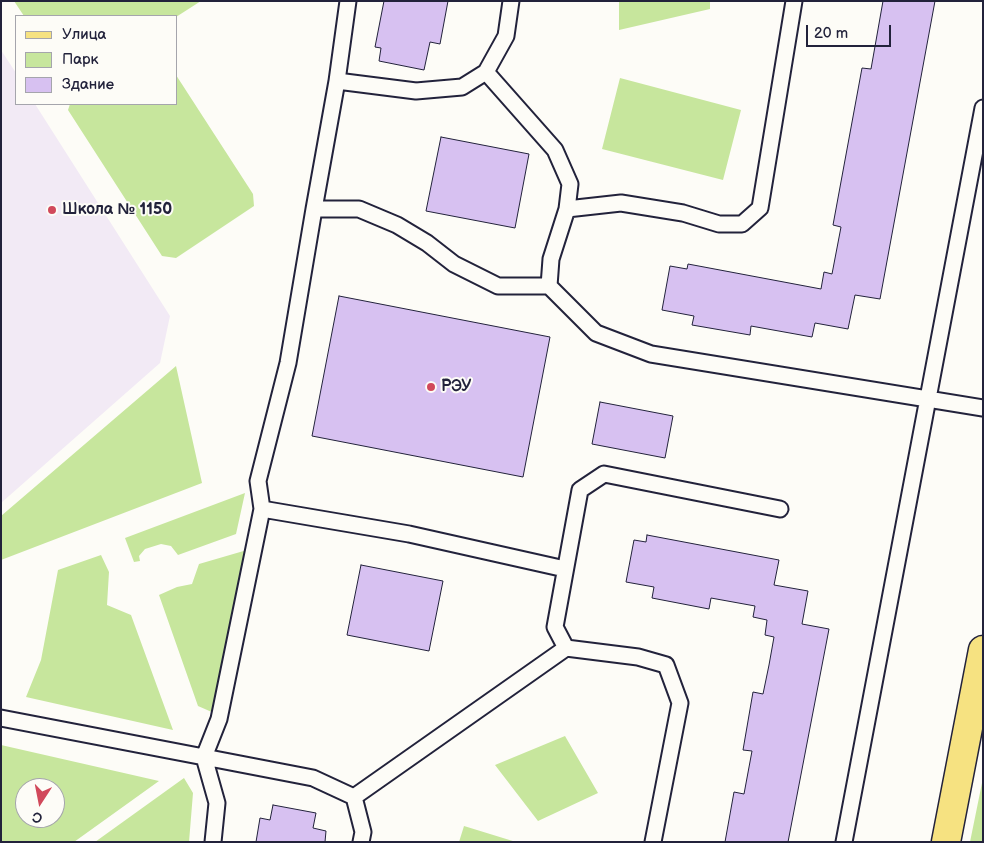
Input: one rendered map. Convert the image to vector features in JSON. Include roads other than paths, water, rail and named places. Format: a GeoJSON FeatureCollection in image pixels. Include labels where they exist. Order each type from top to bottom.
{"type":"FeatureCollection","features":[{"type":"Feature","properties":{"kind":"main road"},"geometry":{"type":"LineString","coordinates":[[946,842],[983,650]]}},
{"type":"Feature","properties":{"kind":"lane"},"geometry":{"type":"LineString","coordinates":[[213,842],[218,803],[204,757],[219,719],[262,509],[258,481],[288,363],[337,81],[348,1]]}},
{"type":"Feature","properties":{"kind":"lane"},"geometry":{"type":"LineString","coordinates":[[337,81],[416,91],[462,87],[486,72],[506,36],[511,1]]}},
{"type":"Feature","properties":{"kind":"lane"},"geometry":{"type":"LineString","coordinates":[[567,208],[621,203],[683,213],[719,224],[742,224],[760,208],[794,1]]}},
{"type":"Feature","properties":{"kind":"lane"},"geometry":{"type":"LineString","coordinates":[[486,72],[555,150],[570,184],[567,208],[551,258],[549,286]]}},
{"type":"Feature","properties":{"kind":"lane"},"geometry":{"type":"LineString","coordinates":[[844,842],[983,108]]}},
{"type":"Feature","properties":{"kind":"lane"},"geometry":{"type":"LineString","coordinates":[[314,209],[359,209],[397,225],[427,242],[454,264],[498,286],[549,286],[596,333],[651,354],[983,408]]}},
{"type":"Feature","properties":{"kind":"lane"},"geometry":{"type":"LineString","coordinates":[[566,648],[555,627],[564,569],[580,490],[604,474],[780,509]]}},
{"type":"Feature","properties":{"kind":"lane"},"geometry":{"type":"LineString","coordinates":[[262,509],[409,534],[564,569]]}},
{"type":"Feature","properties":{"kind":"lane"},"geometry":{"type":"LineString","coordinates":[[354,797],[566,648],[638,657],[666,665],[680,703],[652,842]]}},
{"type":"Feature","properties":{"kind":"lane"},"geometry":{"type":"LineString","coordinates":[[1,718],[313,778],[354,797]]}},
{"type":"Feature","properties":{"kind":"lane"},"geometry":{"type":"LineString","coordinates":[[354,797],[363,832],[361,842]]}},
{"type":"Feature","properties":{"kind":"place","name":"Школа № 1150"},"geometry":{"type":"Point","coordinates":[52,210]}},
{"type":"Feature","properties":{"kind":"place","name":"РЭУ"},"geometry":{"type":"Point","coordinates":[431,387]}}]}
